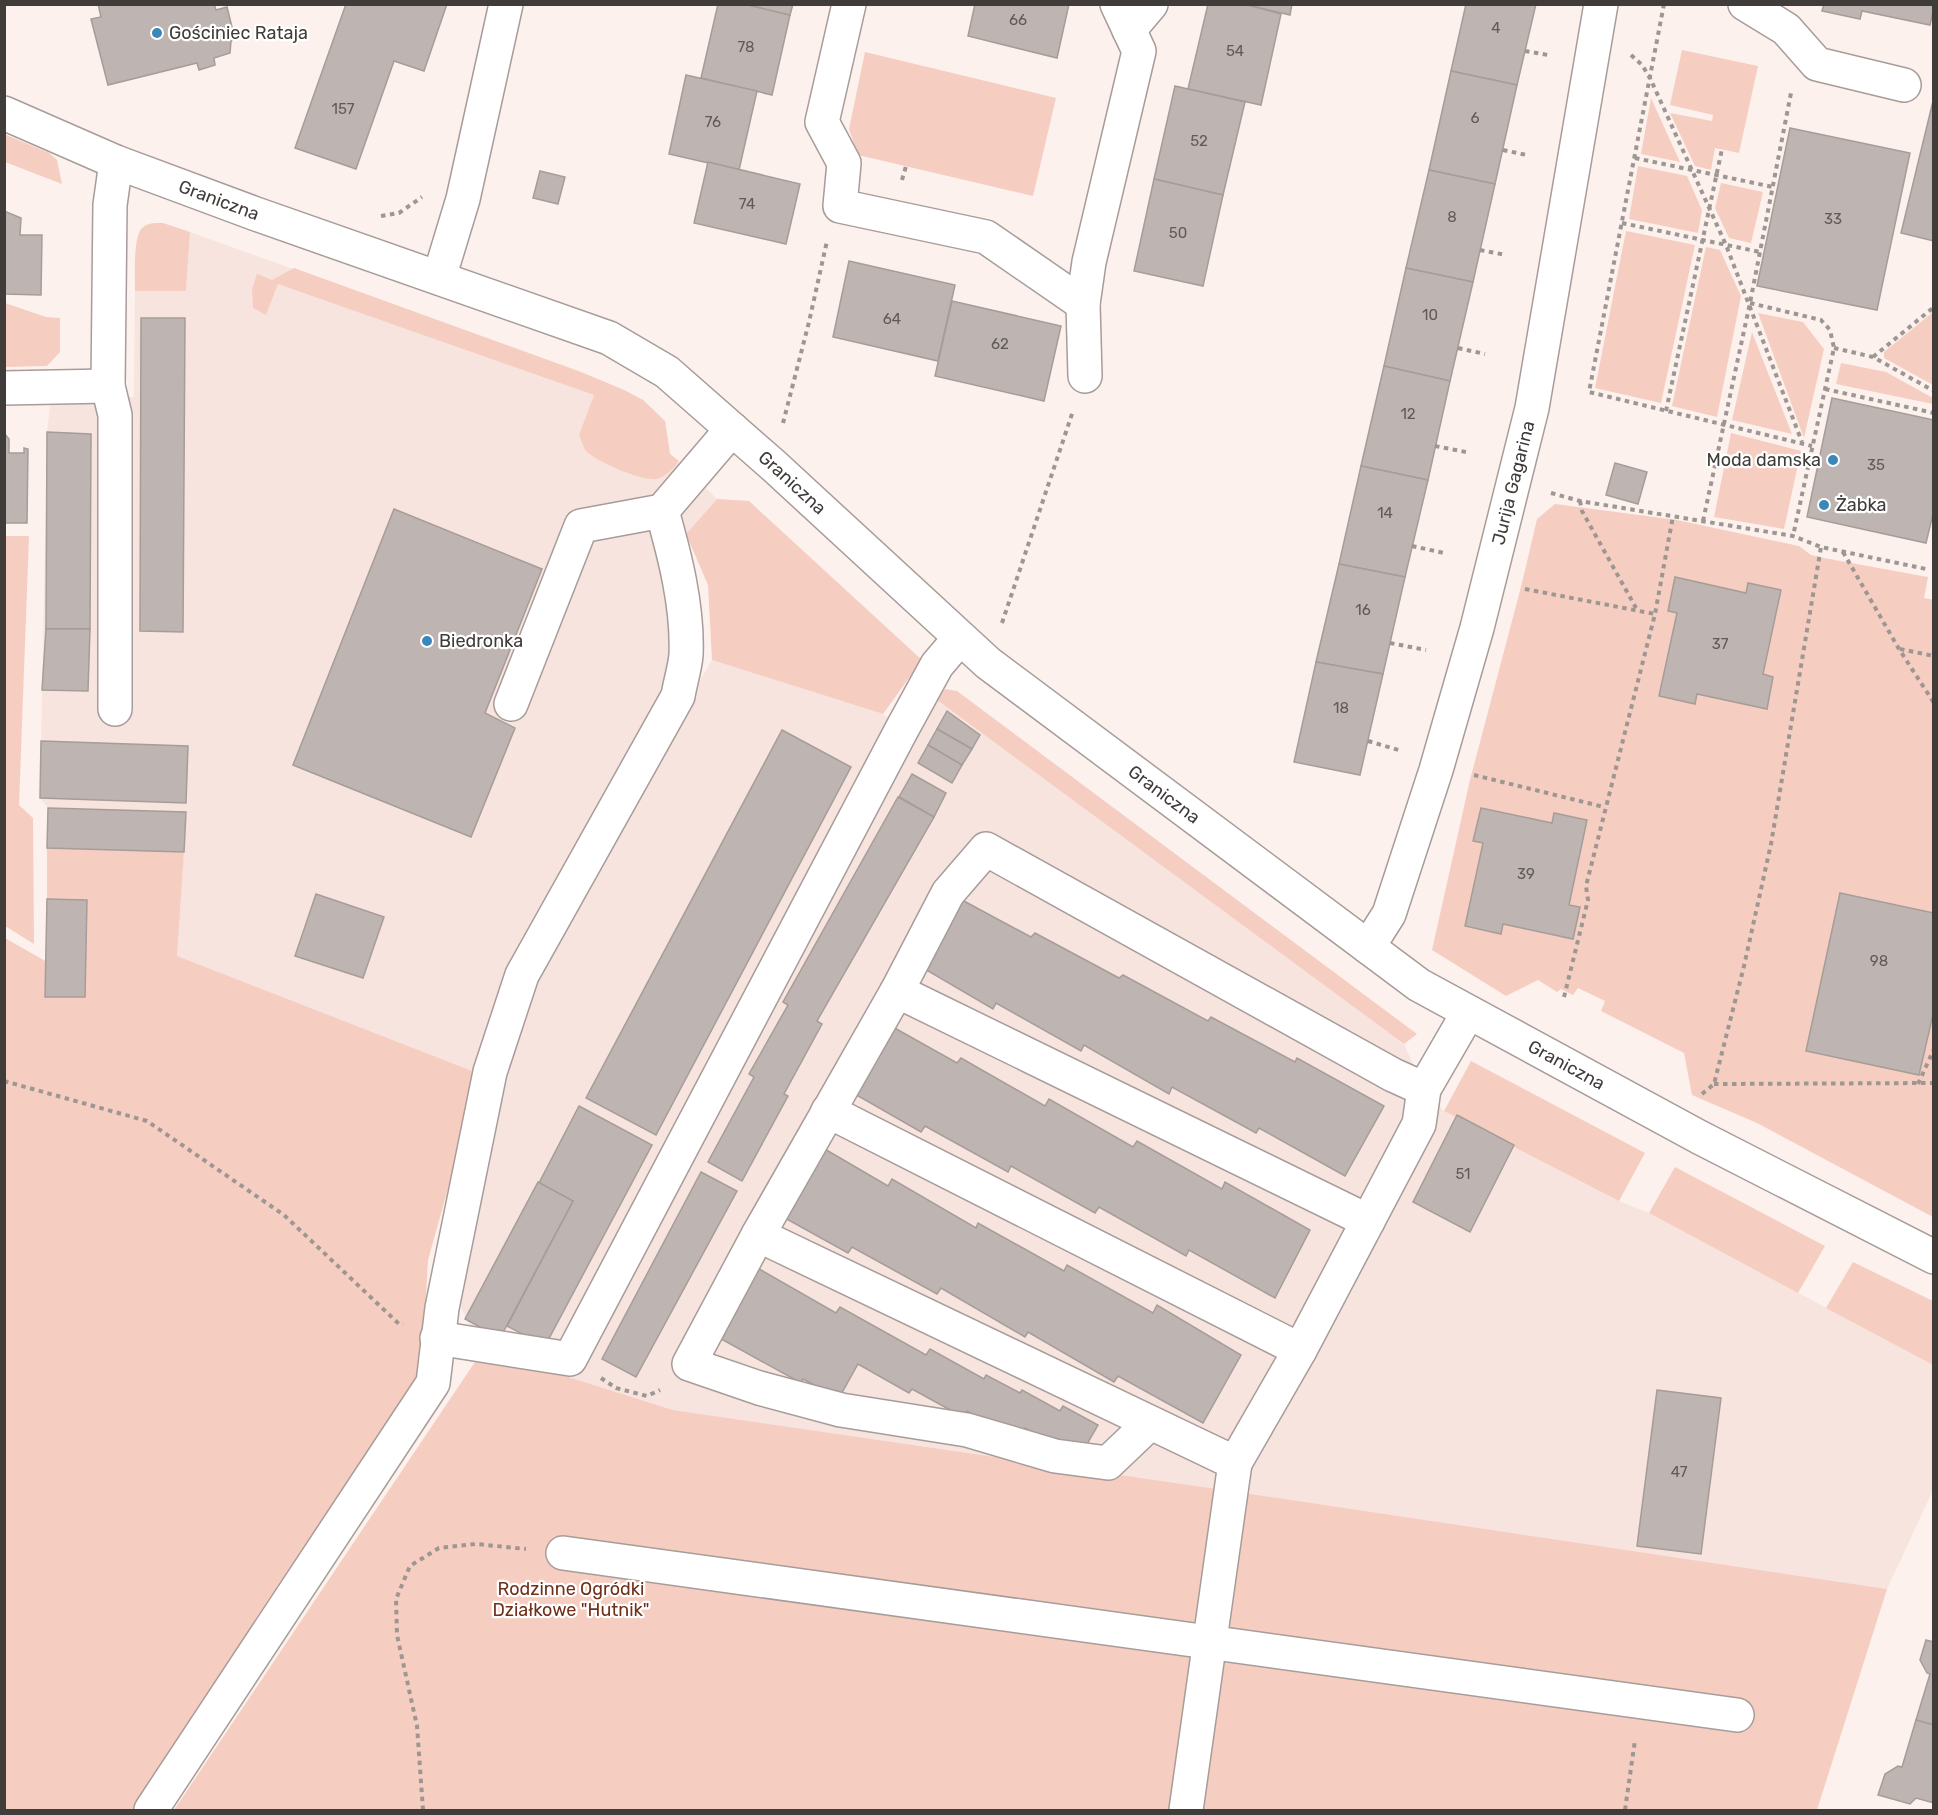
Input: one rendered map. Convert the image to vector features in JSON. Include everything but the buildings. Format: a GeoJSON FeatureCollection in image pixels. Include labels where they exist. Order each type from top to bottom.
{"type":"FeatureCollection","features":[{"type":"Feature","properties":{"kind":"street"},"geometry":{"type":"LineString","coordinates":[[439,278],[463,199],[506,4]]}},
{"type":"Feature","properties":{"kind":"street"},"geometry":{"type":"LineString","coordinates":[[849,4],[822,122],[844,163],[840,206],[986,237],[1083,304]]}},
{"type":"Feature","properties":{"kind":"street"},"geometry":{"type":"LineString","coordinates":[[1084,376],[1083,304],[1089,262],[1138,51],[1123,17],[1151,4]]}},
{"type":"Feature","properties":{"kind":"street","name":"Jurija Gagarina"},"geometry":{"type":"LineString","coordinates":[[1368,947],[1389,914],[1436,770],[1477,628],[1526,431],[1534,396],[1601,4]]}},
{"type":"Feature","properties":{"kind":"street"},"geometry":{"type":"LineString","coordinates":[[1745,4],[1786,29],[1817,64],[1904,85]]}},
{"type":"Feature","properties":{"kind":"street","name":"Graniczna"},"geometry":{"type":"LineString","coordinates":[[4,113],[116,162],[256,214],[609,338],[667,372],[773,465],[988,663],[1419,985],[1699,1137],[1934,1257]]}},
{"type":"Feature","properties":{"kind":"street"},"geometry":{"type":"LineString","coordinates":[[115,709],[115,415],[108,386],[110,205],[116,162]]}},
{"type":"Feature","properties":{"kind":"street"},"geometry":{"type":"LineString","coordinates":[[4,388],[108,386]]}},
{"type":"Feature","properties":{"kind":"street"},"geometry":{"type":"LineString","coordinates":[[511,704],[581,526],[662,511],[732,429]]}},
{"type":"Feature","properties":{"kind":"street"},"geometry":{"type":"LineString","coordinates":[[151,1810],[433,1383],[437,1338],[490,1072],[522,975],[678,696],[686,655],[683,607],[671,541],[662,511]]}},
{"type":"Feature","properties":{"kind":"street"},"geometry":{"type":"LineString","coordinates":[[437,1338],[570,1359],[902,729],[938,665],[960,638]]}},
{"type":"Feature","properties":{"kind":"street"},"geometry":{"type":"LineString","coordinates":[[1150,1423],[1108,1463],[1055,1456],[967,1430],[841,1410],[759,1388],[689,1364],[758,1235],[897,991],[948,893],[986,849],[1393,1075],[1424,1089]]}},
{"type":"Feature","properties":{"kind":"street"},"geometry":{"type":"LineString","coordinates":[[897,991],[1368,1221]]}},
{"type":"Feature","properties":{"kind":"street"},"geometry":{"type":"LineString","coordinates":[[1186,1810],[1235,1463],[1300,1350],[1419,1124],[1424,1089],[1468,1013]]}},
{"type":"Feature","properties":{"kind":"street"},"geometry":{"type":"LineString","coordinates":[[828,1111],[1300,1350]]}},
{"type":"Feature","properties":{"kind":"street"},"geometry":{"type":"LineString","coordinates":[[758,1235],[1235,1463]]}},
{"type":"Feature","properties":{"kind":"street"},"geometry":{"type":"LineString","coordinates":[[562,1553],[1737,1715]]}},
{"type":"Feature","properties":{"kind":"path"},"geometry":{"type":"LineString","coordinates":[[1664,4],[1589,392],[1812,446]]}},
{"type":"Feature","properties":{"kind":"path"},"geometry":{"type":"LineString","coordinates":[[1525,51],[1548,55]]}},
{"type":"Feature","properties":{"kind":"path"},"geometry":{"type":"LineString","coordinates":[[1629,53],[1642,65],[1650,78],[1710,207],[1750,303],[1802,443]]}},
{"type":"Feature","properties":{"kind":"path"},"geometry":{"type":"LineString","coordinates":[[1703,521],[1750,303],[1792,88]]}},
{"type":"Feature","properties":{"kind":"path"},"geometry":{"type":"LineString","coordinates":[[1666,411],[1722,149]]}},
{"type":"Feature","properties":{"kind":"path"},"geometry":{"type":"LineString","coordinates":[[1503,150],[1527,155]]}},
{"type":"Feature","properties":{"kind":"path"},"geometry":{"type":"LineString","coordinates":[[1635,158],[1773,187]]}},
{"type":"Feature","properties":{"kind":"path"},"geometry":{"type":"LineString","coordinates":[[773,465],[830,230],[840,206]]}},
{"type":"Feature","properties":{"kind":"path"},"geometry":{"type":"LineString","coordinates":[[1622,223],[1760,252]]}},
{"type":"Feature","properties":{"kind":"path"},"geometry":{"type":"LineString","coordinates":[[1480,250],[1506,255]]}},
{"type":"Feature","properties":{"kind":"path"},"geometry":{"type":"LineString","coordinates":[[1750,303],[1821,320],[1830,330],[1834,348],[1793,536]]}},
{"type":"Feature","properties":{"kind":"path"},"geometry":{"type":"LineString","coordinates":[[1873,357],[1934,307]]}},
{"type":"Feature","properties":{"kind":"path"},"geometry":{"type":"LineString","coordinates":[[1458,348],[1485,354]]}},
{"type":"Feature","properties":{"kind":"path"},"geometry":{"type":"LineString","coordinates":[[1834,348],[1873,357],[1934,391]]}},
{"type":"Feature","properties":{"kind":"path"},"geometry":{"type":"LineString","coordinates":[[988,663],[1084,376]]}},
{"type":"Feature","properties":{"kind":"path"},"geometry":{"type":"LineString","coordinates":[[1825,389],[1934,413]]}},
{"type":"Feature","properties":{"kind":"path"},"geometry":{"type":"LineString","coordinates":[[1435,446],[1466,452]]}},
{"type":"Feature","properties":{"kind":"path"},"geometry":{"type":"LineString","coordinates":[[1547,492],[1580,501],[1793,536],[1821,547],[1926,569]]}},
{"type":"Feature","properties":{"kind":"path"},"geometry":{"type":"LineString","coordinates":[[1580,501],[1582,511],[1636,609]]}},
{"type":"Feature","properties":{"kind":"path"},"geometry":{"type":"LineString","coordinates":[[1564,997],[1588,900],[1586,886],[1604,807],[1609,799],[1654,614],[1673,516]]}},
{"type":"Feature","properties":{"kind":"path"},"geometry":{"type":"LineString","coordinates":[[1412,546],[1444,553]]}},
{"type":"Feature","properties":{"kind":"path"},"geometry":{"type":"LineString","coordinates":[[1701,1096],[1714,1084],[1744,966],[1771,844],[1821,547]]}},
{"type":"Feature","properties":{"kind":"path"},"geometry":{"type":"LineString","coordinates":[[1843,552],[1899,649],[1934,702]]}},
{"type":"Feature","properties":{"kind":"path"},"geometry":{"type":"LineString","coordinates":[[1519,587],[1654,614]]}},
{"type":"Feature","properties":{"kind":"path"},"geometry":{"type":"LineString","coordinates":[[1390,643],[1426,650]]}},
{"type":"Feature","properties":{"kind":"path"},"geometry":{"type":"LineString","coordinates":[[1899,649],[1934,656]]}},
{"type":"Feature","properties":{"kind":"path"},"geometry":{"type":"LineString","coordinates":[[1368,741],[1409,753]]}},
{"type":"Feature","properties":{"kind":"path"},"geometry":{"type":"LineString","coordinates":[[1464,774],[1604,807]]}},
{"type":"Feature","properties":{"kind":"path"},"geometry":{"type":"LineString","coordinates":[[1918,1084],[1934,1049]]}},
{"type":"Feature","properties":{"kind":"path"},"geometry":{"type":"LineString","coordinates":[[4,1081],[147,1121],[284,1215],[399,1324],[437,1338]]}},
{"type":"Feature","properties":{"kind":"path"},"geometry":{"type":"LineString","coordinates":[[1714,1084],[1934,1083]]}},
{"type":"Feature","properties":{"kind":"path"},"geometry":{"type":"LineString","coordinates":[[570,1359],[616,1388],[646,1396],[675,1383],[689,1364]]}},
{"type":"Feature","properties":{"kind":"path"},"geometry":{"type":"LineString","coordinates":[[423,1810],[417,1726],[397,1635],[396,1599],[410,1566],[439,1548],[476,1544],[562,1553]]}},
{"type":"Feature","properties":{"kind":"path"},"geometry":{"type":"LineString","coordinates":[[1624,1810],[1641,1702]]}},
{"type":"Feature","properties":{"kind":"shaded area"},"geometry":{"type":"Polygon","coordinates":[[[190,232],[581,372],[624,390],[643,400],[665,421],[670,454],[717,499],[665,554],[672,640],[668,690],[480,1074],[176,956],[184,852],[47,848],[48,808],[40,798],[47,432],[51,398],[134,397],[135,291],[186,291],[190,232]]]}},
{"type":"Feature","properties":{"kind":"shaded area"},"geometry":{"type":"Polygon","coordinates":[[[712,660],[883,714],[902,729],[937,700],[1404,1044],[1424,1089],[1444,1111],[1619,1201],[1649,1213],[1933,1365],[1933,1490],[1887,1589],[673,1410],[483,1350],[449,1285],[540,953],[712,660]]]}},
{"type":"Feature","properties":{"kind":"green space"},"geometry":{"type":"Polygon","coordinates":[[[1682,50],[1758,66],[1739,153],[1715,148],[1711,170],[1695,166],[1670,113],[1712,121],[1713,115],[1670,105],[1682,50]]]}},
{"type":"Feature","properties":{"kind":"green space"},"geometry":{"type":"Polygon","coordinates":[[[865,52],[1056,98],[1033,196],[858,155],[849,129],[865,52]]]}},
{"type":"Feature","properties":{"kind":"green space"},"geometry":{"type":"Polygon","coordinates":[[[1651,98],[1680,162],[1641,154],[1651,98]]]}},
{"type":"Feature","properties":{"kind":"green space"},"geometry":{"type":"Polygon","coordinates":[[[4,134],[49,153],[57,160],[62,184],[5,162],[4,134]]]}},
{"type":"Feature","properties":{"kind":"green space"},"geometry":{"type":"Polygon","coordinates":[[[1638,166],[1687,176],[1702,210],[1698,233],[1629,219],[1638,166]]]}},
{"type":"Feature","properties":{"kind":"green space"},"geometry":{"type":"Polygon","coordinates":[[[1721,183],[1763,192],[1751,243],[1729,238],[1715,208],[1721,183]]]}},
{"type":"Feature","properties":{"kind":"green space"},"geometry":{"type":"Polygon","coordinates":[[[163,223],[190,232],[186,291],[135,291],[138,234],[148,224],[163,223]]]}},
{"type":"Feature","properties":{"kind":"green space"},"geometry":{"type":"Polygon","coordinates":[[[1626,231],[1695,245],[1661,403],[1595,388],[1626,231]]]}},
{"type":"Feature","properties":{"kind":"green space"},"geometry":{"type":"Polygon","coordinates":[[[1706,247],[1720,250],[1741,296],[1717,417],[1672,406],[1706,247]]]}},
{"type":"Feature","properties":{"kind":"green space"},"geometry":{"type":"Polygon","coordinates":[[[294,268],[581,372],[624,390],[643,400],[665,421],[670,454],[679,461],[664,476],[650,479],[621,470],[587,452],[579,435],[594,395],[278,284],[266,315],[253,308],[252,289],[257,274],[272,280],[294,268]]]}},
{"type":"Feature","properties":{"kind":"green space"},"geometry":{"type":"Polygon","coordinates":[[[5,303],[46,317],[60,318],[60,352],[47,366],[5,367],[5,303]]]}},
{"type":"Feature","properties":{"kind":"green space"},"geometry":{"type":"Polygon","coordinates":[[[1933,312],[1933,385],[1884,358],[1884,352],[1933,312]]]}},
{"type":"Feature","properties":{"kind":"green space"},"geometry":{"type":"Polygon","coordinates":[[[1758,313],[1803,322],[1824,349],[1804,438],[1758,313]]]}},
{"type":"Feature","properties":{"kind":"green space"},"geometry":{"type":"Polygon","coordinates":[[[1752,332],[1792,434],[1732,420],[1752,332]]]}},
{"type":"Feature","properties":{"kind":"green space"},"geometry":{"type":"Polygon","coordinates":[[[1841,363],[1886,372],[1933,398],[1933,404],[1836,384],[1841,363]]]}},
{"type":"Feature","properties":{"kind":"green space"},"geometry":{"type":"Polygon","coordinates":[[[1731,433],[1801,451],[1784,529],[1714,517],[1731,433]]]}},
{"type":"Feature","properties":{"kind":"green space"},"geometry":{"type":"Polygon","coordinates":[[[717,499],[749,501],[922,660],[883,714],[712,660],[708,585],[686,534],[717,499]]]}},
{"type":"Feature","properties":{"kind":"green space"},"geometry":{"type":"Polygon","coordinates":[[[1555,504],[1677,520],[1799,546],[1811,555],[1824,558],[1928,577],[1924,598],[1934,600],[1933,1217],[1757,1123],[1692,1095],[1684,1053],[1601,1011],[1605,1001],[1578,988],[1573,995],[1561,989],[1557,992],[1538,980],[1506,996],[1432,950],[1470,780],[1537,519],[1555,504]]]}},
{"type":"Feature","properties":{"kind":"green space"},"geometry":{"type":"Polygon","coordinates":[[[5,536],[29,536],[19,805],[33,818],[34,944],[5,926],[5,536]]]}},
{"type":"Feature","properties":{"kind":"green space"},"geometry":{"type":"Polygon","coordinates":[[[945,689],[957,691],[1417,1034],[1404,1044],[937,700],[945,689]]]}},
{"type":"Feature","properties":{"kind":"green space"},"geometry":{"type":"Polygon","coordinates":[[[47,848],[184,852],[177,956],[480,1074],[428,1260],[426,1296],[430,1327],[425,1371],[137,1810],[5,1810],[5,938],[47,962],[47,848]]]}},
{"type":"Feature","properties":{"kind":"green space"},"geometry":{"type":"Polygon","coordinates":[[[1471,1061],[1645,1153],[1619,1201],[1444,1111],[1471,1061]]]}},
{"type":"Feature","properties":{"kind":"green space"},"geometry":{"type":"Polygon","coordinates":[[[1675,1167],[1825,1246],[1798,1293],[1649,1213],[1675,1167]]]}},
{"type":"Feature","properties":{"kind":"green space"},"geometry":{"type":"Polygon","coordinates":[[[1853,1262],[1933,1301],[1933,1365],[1826,1308],[1853,1262]]]}},
{"type":"Feature","properties":{"kind":"green space","name":"Rodzinne Ogródki Działkowe \"Hutnik\""},"geometry":{"type":"Polygon","coordinates":[[[483,1350],[673,1410],[1887,1589],[1817,1810],[174,1810],[483,1350]]]}},
{"type":"Feature","properties":{"kind":"place","name":"Gościniec Rataja"},"geometry":{"type":"Point","coordinates":[157,33]}},
{"type":"Feature","properties":{"kind":"place","name":"Moda damska"},"geometry":{"type":"Point","coordinates":[1833,460]}},
{"type":"Feature","properties":{"kind":"place","name":"Żabka"},"geometry":{"type":"Point","coordinates":[1824,505]}},
{"type":"Feature","properties":{"kind":"place","name":"Biedronka"},"geometry":{"type":"Point","coordinates":[427,641]}}]}
